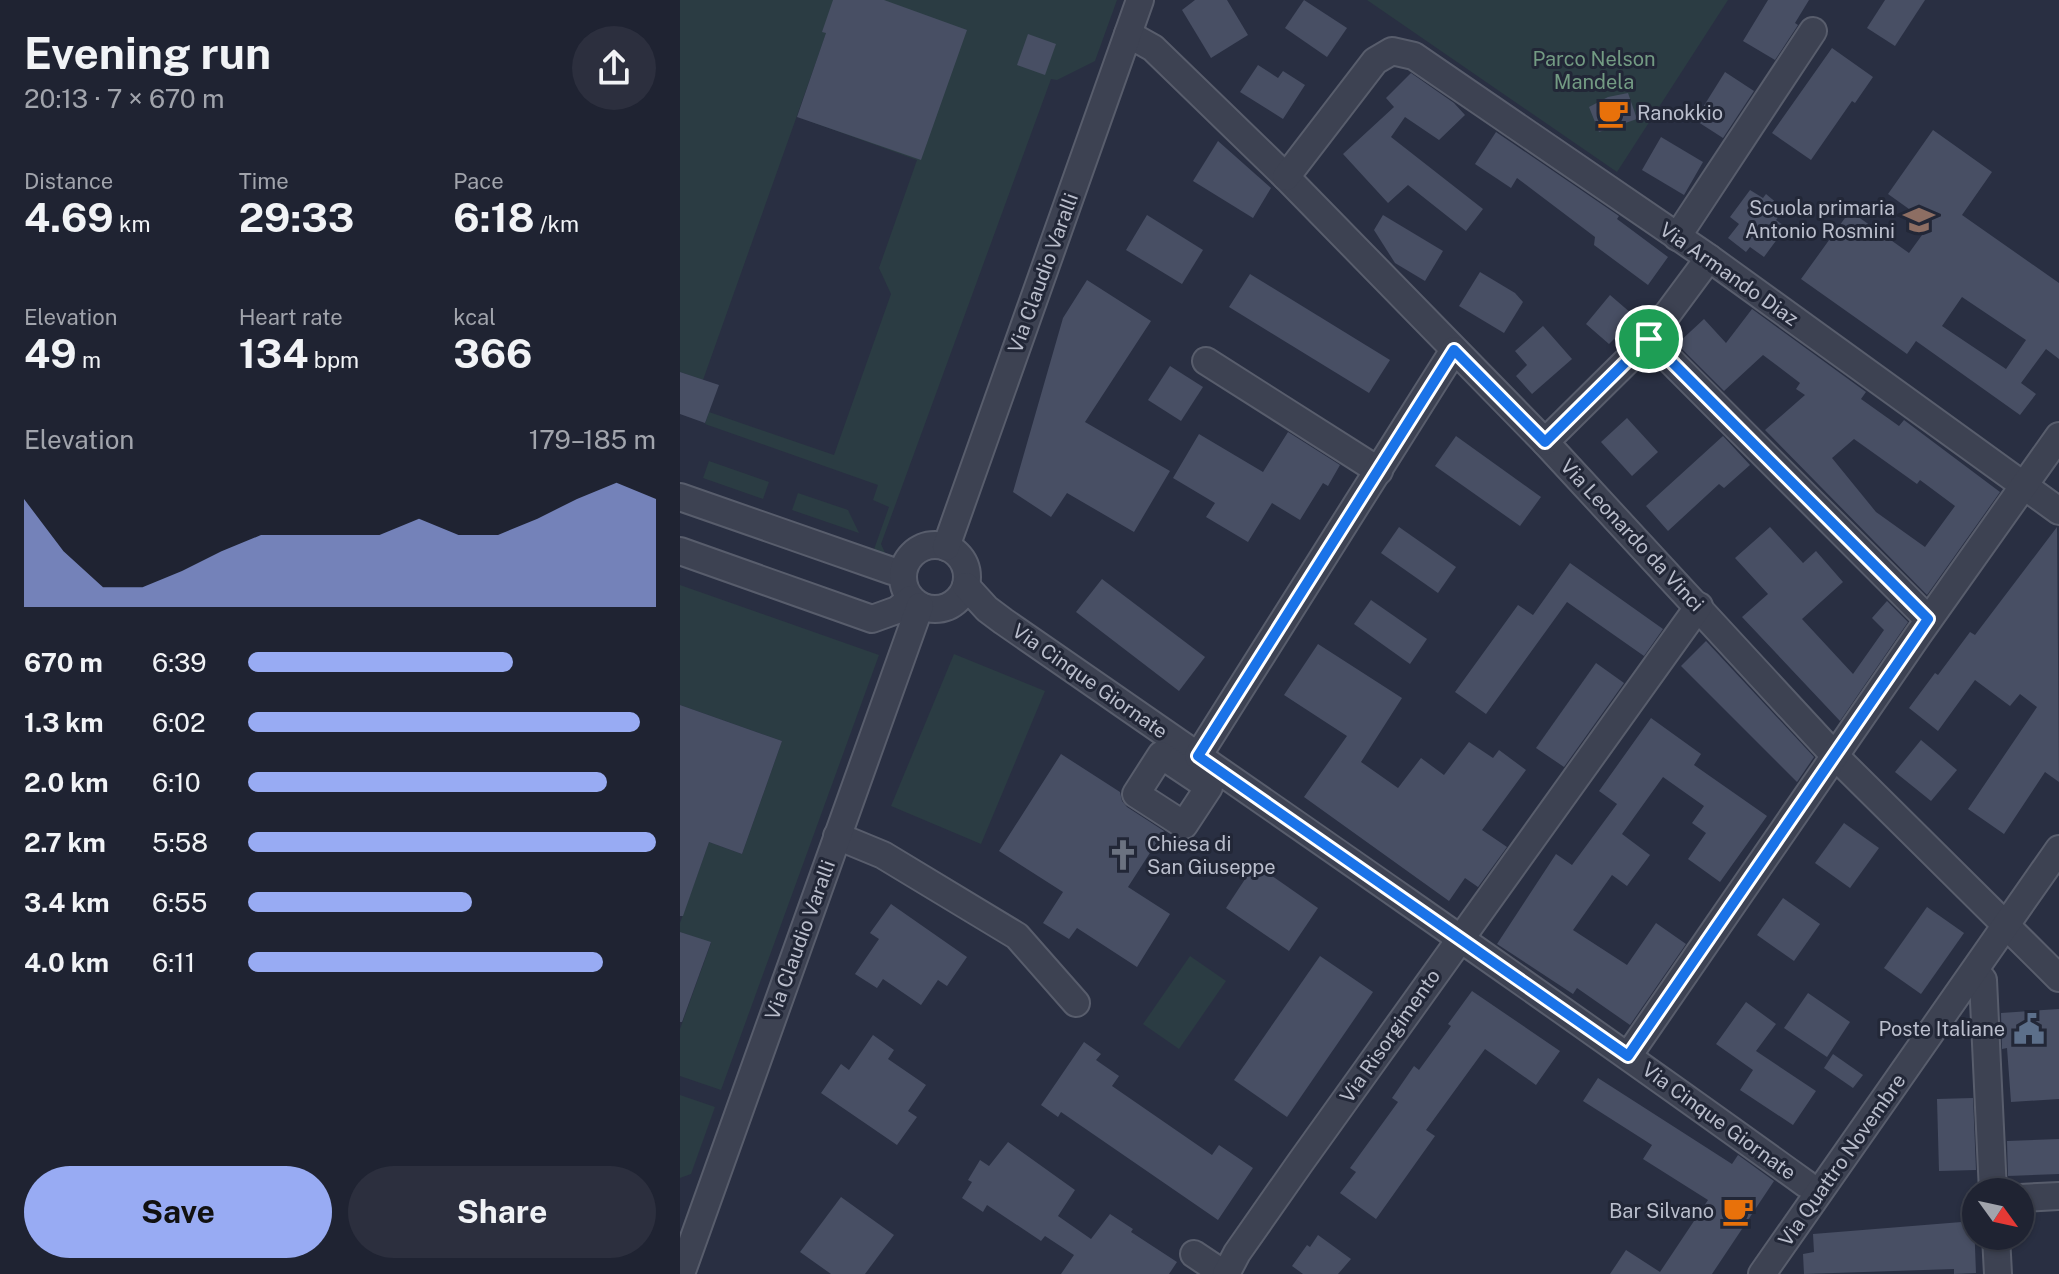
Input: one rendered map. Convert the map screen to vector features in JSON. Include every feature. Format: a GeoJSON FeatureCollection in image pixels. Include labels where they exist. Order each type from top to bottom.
{"type":"FeatureCollection","features":[{"type":"Feature","properties":{"kind":"street","name":"Via Claudio Varalli"},"geometry":{"type":"LineString","coordinates":[[946,547],[1140,0]]}},
{"type":"Feature","properties":{"kind":"street"},"geometry":{"type":"LineString","coordinates":[[1677,237],[1813,31]]}},
{"type":"Feature","properties":{"kind":"street","name":"Via Leonardo da Vinci"},"geometry":{"type":"LineString","coordinates":[[1128,34],[1153,48],[1286,177],[1545,442],[1834,755],[2059,978]]}},
{"type":"Feature","properties":{"kind":"street","name":"Via Armando Diaz"},"geometry":{"type":"LineString","coordinates":[[1286,177],[1375,61],[1392,51],[1414,56],[1709,258],[2059,511]]}},
{"type":"Feature","properties":{"kind":"street"},"geometry":{"type":"LineString","coordinates":[[1545,442],[1649,339],[1709,258]]}},
{"type":"Feature","properties":{"kind":"street"},"geometry":{"type":"LineString","coordinates":[[1649,339],[1928,619]]}},
{"type":"Feature","properties":{"kind":"street"},"geometry":{"type":"LineString","coordinates":[[1198,756],[1454,350]]}},
{"type":"Feature","properties":{"kind":"street"},"geometry":{"type":"LineString","coordinates":[[1206,361],[1379,471]]}},
{"type":"Feature","properties":{"kind":"street"},"geometry":{"type":"LineString","coordinates":[[1628,1056],[1928,619],[2059,436]]}},
{"type":"Feature","properties":{"kind":"street"},"geometry":{"type":"LineString","coordinates":[[682,505],[903,573]]}},
{"type":"Feature","properties":{"kind":"street"},"geometry":{"type":"LineString","coordinates":[[937,545],[946,547],[954,550],[964,563],[966,586],[952,604],[942,609],[931,609],[916,602],[903,584],[903,573],[907,561],[918,549],[937,545]]}},
{"type":"Feature","properties":{"kind":"street"},"geometry":{"type":"LineString","coordinates":[[680,551],[872,619],[916,602]]}},
{"type":"Feature","properties":{"kind":"street","name":"Via Cinque Giornate"},"geometry":{"type":"LineString","coordinates":[[966,586],[1003,621],[1628,1056],[1806,1184]]}},
{"type":"Feature","properties":{"kind":"street","name":"Via Claudio Varalli"},"geometry":{"type":"LineString","coordinates":[[681,1274],[837,836],[916,602]]}},
{"type":"Feature","properties":{"kind":"street","name":"Via Risorgimento"},"geometry":{"type":"LineString","coordinates":[[1225,1274],[1699,606]]}},
{"type":"Feature","properties":{"kind":"street"},"geometry":{"type":"LineString","coordinates":[[837,836],[883,855],[1017,936],[1076,1003]]}},
{"type":"Feature","properties":{"kind":"street","name":"Via Quattro Novembre"},"geometry":{"type":"LineString","coordinates":[[1762,1274],[2059,849]]}},
{"type":"Feature","properties":{"kind":"street"},"geometry":{"type":"LineString","coordinates":[[1975,971],[1983,980],[1992,1178]]}},
{"type":"Feature","properties":{"kind":"street"},"geometry":{"type":"LineString","coordinates":[[2034,1197],[2059,1196]]}},
{"type":"Feature","properties":{"kind":"street"},"geometry":{"type":"LineString","coordinates":[[1997,1250],[1998,1274]]}},
{"type":"Feature","properties":{"kind":"street"},"geometry":{"type":"LineString","coordinates":[[1194,1254],[1225,1274]]}},
{"type":"Feature","properties":{"kind":"green space"},"geometry":{"type":"Polygon","coordinates":[[[680,0],[1117,0],[1095,61],[1057,80],[1051,79],[881,544],[886,555],[884,560],[872,555],[889,507],[873,500],[878,485],[705,424],[709,412],[834,455],[891,294],[879,268],[917,160],[812,122],[841,39],[826,34],[703,380],[680,372],[680,0]]]}},
{"type":"Feature","properties":{"kind":"green space","name":"Parco Nelson Mandela"},"geometry":{"type":"Polygon","coordinates":[[[1367,0],[1728,0],[1617,172],[1367,0]]]}},
{"type":"Feature","properties":{"kind":"green space"},"geometry":{"type":"Polygon","coordinates":[[[709,461],[769,482],[763,499],[703,478],[709,461]]]}},
{"type":"Feature","properties":{"kind":"green space"},"geometry":{"type":"Polygon","coordinates":[[[798,493],[848,510],[859,533],[792,510],[798,493]]]}},
{"type":"Feature","properties":{"kind":"green space"},"geometry":{"type":"Polygon","coordinates":[[[680,585],[879,655],[721,1090],[680,1076],[680,1029],[711,943],[680,932],[680,923],[709,842],[742,854],[782,741],[680,705],[680,585]]]}},
{"type":"Feature","properties":{"kind":"green space"},"geometry":{"type":"Polygon","coordinates":[[[954,654],[1045,691],[981,844],[891,806],[954,654]]]}},
{"type":"Feature","properties":{"kind":"green space"},"geometry":{"type":"Polygon","coordinates":[[[1190,956],[1226,981],[1179,1049],[1143,1024],[1190,956]]]}},
{"type":"Feature","properties":{"kind":"green space"},"geometry":{"type":"Polygon","coordinates":[[[680,1095],[715,1107],[691,1174],[680,1178],[680,1095]]]}},
{"type":"Feature","properties":{"kind":"building"},"geometry":{"type":"Polygon","coordinates":[[[833,0],[884,0],[967,30],[921,160],[797,117],[826,33],[822,32],[833,0]]]}},
{"type":"Feature","properties":{"kind":"building"},"geometry":{"type":"Polygon","coordinates":[[[1195,0],[1227,0],[1248,35],[1211,58],[1182,10],[1195,0]]]}},
{"type":"Feature","properties":{"kind":"building"},"geometry":{"type":"Polygon","coordinates":[[[1304,0],[1347,28],[1327,57],[1285,28],[1304,0]]]}},
{"type":"Feature","properties":{"kind":"building"},"geometry":{"type":"Polygon","coordinates":[[[1768,0],[1809,0],[1795,23],[1798,25],[1775,60],[1743,41],[1768,0]]]}},
{"type":"Feature","properties":{"kind":"building"},"geometry":{"type":"Polygon","coordinates":[[[1885,0],[1925,0],[1895,46],[1867,28],[1885,0]]]}},
{"type":"Feature","properties":{"kind":"building"},"geometry":{"type":"Polygon","coordinates":[[[1028,34],[1056,44],[1045,75],[1017,65],[1028,34]]]}},
{"type":"Feature","properties":{"kind":"building"},"geometry":{"type":"Polygon","coordinates":[[[1832,48],[1873,77],[1855,103],[1852,101],[1811,160],[1772,133],[1832,48]]]}},
{"type":"Feature","properties":{"kind":"building"},"geometry":{"type":"Polygon","coordinates":[[[1258,65],[1278,78],[1283,71],[1305,85],[1283,119],[1240,92],[1258,65]]]}},
{"type":"Feature","properties":{"kind":"building"},"geometry":{"type":"Polygon","coordinates":[[[1725,72],[1754,91],[1723,138],[1695,120],[1725,72]]]}},
{"type":"Feature","properties":{"kind":"building"},"geometry":{"type":"Polygon","coordinates":[[[1411,73],[1454,103],[1465,115],[1439,140],[1405,117],[1391,137],[1483,209],[1466,231],[1408,185],[1388,203],[1343,154],[1394,107],[1386,98],[1411,73]]]}},
{"type":"Feature","properties":{"kind":"building","name":"Ranokkio"},"geometry":{"type":"Polygon","coordinates":[[[1628,93],[1637,119],[1599,132],[1589,107],[1608,97],[1628,93]]]}},
{"type":"Feature","properties":{"kind":"building"},"geometry":{"type":"Polygon","coordinates":[[[1933,130],[1992,172],[1962,215],[2059,283],[2059,359],[2046,349],[2021,383],[2036,394],[2020,415],[1916,341],[1907,354],[1801,279],[1850,211],[1909,253],[1930,224],[1888,194],[1933,130]],[[1962,297],[1942,326],[2006,369],[2026,340],[1962,297]]]}},
{"type":"Feature","properties":{"kind":"building"},"geometry":{"type":"Polygon","coordinates":[[[1496,132],[1619,216],[1617,219],[1668,257],[1648,285],[1594,245],[1595,237],[1517,178],[1511,188],[1475,164],[1496,132]]]}},
{"type":"Feature","properties":{"kind":"building"},"geometry":{"type":"Polygon","coordinates":[[[1661,137],[1703,162],[1684,195],[1642,170],[1661,137]]]}},
{"type":"Feature","properties":{"kind":"building"},"geometry":{"type":"Polygon","coordinates":[[[1218,141],[1271,188],[1253,218],[1193,181],[1218,141]]]}},
{"type":"Feature","properties":{"kind":"building"},"geometry":{"type":"Polygon","coordinates":[[[1750,190],[1763,198],[1766,194],[1784,209],[1776,220],[1786,227],[1764,257],[1750,247],[1746,252],[1728,238],[1739,224],[1730,217],[1750,190]]]}},
{"type":"Feature","properties":{"kind":"building"},"geometry":{"type":"Polygon","coordinates":[[[1147,215],[1203,250],[1182,284],[1126,250],[1147,215]]]}},
{"type":"Feature","properties":{"kind":"building"},"geometry":{"type":"Polygon","coordinates":[[[1383,215],[1443,251],[1425,281],[1395,263],[1374,230],[1383,215]]]}},
{"type":"Feature","properties":{"kind":"building"},"geometry":{"type":"Polygon","coordinates":[[[1480,272],[1515,293],[1523,302],[1504,333],[1459,306],[1480,272]]]}},
{"type":"Feature","properties":{"kind":"building"},"geometry":{"type":"Polygon","coordinates":[[[1250,274],[1390,360],[1369,393],[1229,307],[1250,274]]]}},
{"type":"Feature","properties":{"kind":"building"},"geometry":{"type":"Polygon","coordinates":[[[1087,280],[1151,321],[1085,422],[1170,471],[1134,532],[1067,493],[1051,517],[1013,492],[1063,318],[1087,280]]]}},
{"type":"Feature","properties":{"kind":"building"},"geometry":{"type":"Polygon","coordinates":[[[1610,295],[1639,320],[1619,343],[1614,339],[1609,344],[1586,324],[1610,295]]]}},
{"type":"Feature","properties":{"kind":"building"},"geometry":{"type":"Polygon","coordinates":[[[1752,309],[1866,392],[1861,399],[1899,426],[1904,420],[2000,492],[1927,595],[1765,430],[1805,395],[1796,389],[1800,383],[1763,355],[1724,391],[1677,344],[1704,319],[1726,343],[1752,309]],[[1854,439],[1832,458],[1876,512],[1925,547],[1955,506],[1920,480],[1917,484],[1854,439]]]}},
{"type":"Feature","properties":{"kind":"building"},"geometry":{"type":"Polygon","coordinates":[[[1543,326],[1572,359],[1532,394],[1516,376],[1527,365],[1515,351],[1543,326]]]}},
{"type":"Feature","properties":{"kind":"building"},"geometry":{"type":"Polygon","coordinates":[[[1170,366],[1203,387],[1181,421],[1148,400],[1170,366]]]}},
{"type":"Feature","properties":{"kind":"building"},"geometry":{"type":"Polygon","coordinates":[[[680,372],[719,385],[705,423],[680,414],[680,372]]]}},
{"type":"Feature","properties":{"kind":"building"},"geometry":{"type":"Polygon","coordinates":[[[1627,418],[1658,452],[1632,476],[1601,442],[1627,418]]]}},
{"type":"Feature","properties":{"kind":"building"},"geometry":{"type":"Polygon","coordinates":[[[1288,432],[1340,465],[1328,486],[1323,483],[1300,520],[1272,503],[1248,542],[1206,517],[1215,503],[1173,478],[1199,434],[1263,472],[1288,432]]]}},
{"type":"Feature","properties":{"kind":"building"},"geometry":{"type":"Polygon","coordinates":[[[1456,436],[1541,497],[1520,526],[1435,466],[1456,436]]]}},
{"type":"Feature","properties":{"kind":"building"},"geometry":{"type":"Polygon","coordinates":[[[1723,436],[1750,465],[1724,488],[1719,484],[1668,531],[1646,506],[1723,436]]]}},
{"type":"Feature","properties":{"kind":"building"},"geometry":{"type":"Polygon","coordinates":[[[1399,527],[1456,567],[1438,593],[1381,553],[1399,527]]]}},
{"type":"Feature","properties":{"kind":"building"},"geometry":{"type":"Polygon","coordinates":[[[1770,527],[1803,563],[1816,551],[1843,582],[1802,619],[1853,674],[1884,630],[1872,618],[1887,601],[1908,622],[1840,721],[1742,617],[1768,594],[1735,558],[1770,527]]]}},
{"type":"Feature","properties":{"kind":"building"},"geometry":{"type":"Polygon","coordinates":[[[2057,527],[2059,782],[2045,772],[2004,834],[1968,809],[2037,707],[2020,694],[2010,706],[1975,680],[1938,731],[1909,708],[1970,632],[1975,635],[2057,527]]]}},
{"type":"Feature","properties":{"kind":"building"},"geometry":{"type":"Polygon","coordinates":[[[1570,563],[1663,629],[1644,656],[1567,602],[1486,714],[1455,692],[1518,605],[1533,615],[1570,563]]]}},
{"type":"Feature","properties":{"kind":"building"},"geometry":{"type":"Polygon","coordinates":[[[1102,579],[1205,657],[1179,691],[1076,612],[1102,579]]]}},
{"type":"Feature","properties":{"kind":"building"},"geometry":{"type":"Polygon","coordinates":[[[1371,600],[1427,639],[1410,664],[1354,624],[1371,600]]]}},
{"type":"Feature","properties":{"kind":"building"},"geometry":{"type":"Polygon","coordinates":[[[1706,641],[1814,757],[1797,782],[1681,666],[1706,641]]]}},
{"type":"Feature","properties":{"kind":"building"},"geometry":{"type":"Polygon","coordinates":[[[1318,644],[1402,698],[1361,762],[1398,788],[1421,758],[1444,775],[1469,742],[1493,758],[1499,750],[1526,770],[1482,830],[1507,847],[1478,887],[1465,878],[1449,901],[1304,797],[1347,736],[1284,695],[1318,644]]]}},
{"type":"Feature","properties":{"kind":"building"},"geometry":{"type":"Polygon","coordinates":[[[1596,663],[1624,683],[1564,767],[1536,748],[1596,663]]]}},
{"type":"Feature","properties":{"kind":"building"},"geometry":{"type":"Polygon","coordinates":[[[680,705],[782,741],[742,854],[709,842],[683,916],[680,916],[680,705]]]}},
{"type":"Feature","properties":{"kind":"building"},"geometry":{"type":"Polygon","coordinates":[[[1651,718],[1701,754],[1694,765],[1767,816],[1720,882],[1688,859],[1706,833],[1692,823],[1704,806],[1663,777],[1622,834],[1650,855],[1627,886],[1612,875],[1573,930],[1627,965],[1656,923],[1686,944],[1630,1025],[1577,988],[1573,994],[1497,944],[1556,854],[1572,865],[1617,804],[1599,791],[1651,718]]]}},
{"type":"Feature","properties":{"kind":"building"},"geometry":{"type":"Polygon","coordinates":[[[1921,740],[1957,770],[1931,801],[1895,772],[1921,740]]]}},
{"type":"Feature","properties":{"kind":"building"},"geometry":{"type":"Polygon","coordinates":[[[1061,754],[1120,792],[1127,807],[1164,831],[1128,887],[1170,914],[1137,967],[1077,928],[1069,939],[1043,923],[1063,892],[999,851],[1061,754]]]}},
{"type":"Feature","properties":{"kind":"building"},"geometry":{"type":"Polygon","coordinates":[[[1844,823],[1879,848],[1850,888],[1815,863],[1844,823]]]}},
{"type":"Feature","properties":{"kind":"building"},"geometry":{"type":"Polygon","coordinates":[[[1255,864],[1318,908],[1289,951],[1226,908],[1255,864]]]}},
{"type":"Feature","properties":{"kind":"building"},"geometry":{"type":"Polygon","coordinates":[[[1783,898],[1820,924],[1794,961],[1757,935],[1783,898]]]}},
{"type":"Feature","properties":{"kind":"building"},"geometry":{"type":"Polygon","coordinates":[[[891,904],[967,957],[947,986],[938,980],[921,1005],[883,979],[877,988],[855,974],[879,939],[870,933],[891,904]]]}},
{"type":"Feature","properties":{"kind":"building"},"geometry":{"type":"Polygon","coordinates":[[[1927,907],[1964,933],[1921,994],[1884,968],[1927,907]]]}},
{"type":"Feature","properties":{"kind":"building"},"geometry":{"type":"Polygon","coordinates":[[[680,932],[711,942],[682,1022],[680,1022],[680,932]]]}},
{"type":"Feature","properties":{"kind":"building"},"geometry":{"type":"Polygon","coordinates":[[[1320,956],[1373,992],[1287,1117],[1234,1080],[1320,956]]]}},
{"type":"Feature","properties":{"kind":"building"},"geometry":{"type":"Polygon","coordinates":[[[1472,991],[1560,1051],[1536,1085],[1485,1049],[1426,1130],[1435,1136],[1376,1219],[1340,1193],[1356,1172],[1350,1168],[1398,1102],[1392,1098],[1414,1066],[1419,1070],[1472,991]]]}},
{"type":"Feature","properties":{"kind":"building"},"geometry":{"type":"Polygon","coordinates":[[[1808,993],[1850,1022],[1827,1057],[1784,1028],[1808,993]]]}},
{"type":"Feature","properties":{"kind":"building"},"geometry":{"type":"Polygon","coordinates":[[[1746,1002],[1776,1024],[1756,1051],[1816,1091],[1793,1125],[1740,1090],[1753,1070],[1716,1044],[1746,1002]]]}},
{"type":"Feature","properties":{"kind":"building"},"geometry":{"type":"Polygon","coordinates":[[[2059,1009],[2059,1099],[2011,1102],[2007,1048],[2002,1049],[2001,1013],[2059,1009]]]}},
{"type":"Feature","properties":{"kind":"building"},"geometry":{"type":"Polygon","coordinates":[[[873,1035],[894,1050],[888,1059],[926,1085],[908,1111],[917,1117],[897,1145],[821,1093],[841,1064],[849,1070],[873,1035]]]}},
{"type":"Feature","properties":{"kind":"building"},"geometry":{"type":"Polygon","coordinates":[[[1084,1042],[1101,1054],[1096,1060],[1119,1076],[1112,1086],[1212,1155],[1219,1145],[1253,1168],[1218,1220],[1061,1112],[1058,1117],[1041,1105],[1084,1042]]]}},
{"type":"Feature","properties":{"kind":"building"},"geometry":{"type":"Polygon","coordinates":[[[1833,1054],[1863,1075],[1853,1088],[1824,1068],[1833,1054]]]}},
{"type":"Feature","properties":{"kind":"building"},"geometry":{"type":"Polygon","coordinates":[[[1598,1078],[1732,1164],[1738,1155],[1774,1181],[1712,1274],[1610,1274],[1626,1250],[1660,1272],[1708,1200],[1643,1159],[1652,1145],[1583,1101],[1598,1078]]]}},
{"type":"Feature","properties":{"kind":"building"},"geometry":{"type":"Polygon","coordinates":[[[1973,1098],[1976,1170],[1939,1171],[1937,1099],[1973,1098]]]}},
{"type":"Feature","properties":{"kind":"building"},"geometry":{"type":"Polygon","coordinates":[[[2059,1139],[2059,1174],[2008,1176],[2007,1141],[2059,1139]]]}},
{"type":"Feature","properties":{"kind":"building"},"geometry":{"type":"Polygon","coordinates":[[[1008,1142],[1075,1190],[1058,1216],[1091,1239],[1110,1214],[1133,1229],[1131,1232],[1177,1262],[1169,1274],[1061,1274],[1074,1255],[1045,1236],[1041,1241],[987,1205],[983,1212],[962,1198],[980,1160],[989,1166],[1008,1142]]]}},
{"type":"Feature","properties":{"kind":"building"},"geometry":{"type":"Polygon","coordinates":[[[841,1197],[894,1235],[865,1274],[831,1274],[800,1252],[841,1197]]]}},
{"type":"Feature","properties":{"kind":"building"},"geometry":{"type":"Polygon","coordinates":[[[1962,1222],[1962,1250],[1975,1250],[1976,1273],[1954,1274],[1954,1269],[1804,1274],[1803,1254],[1814,1252],[1813,1234],[1962,1222]]]}},
{"type":"Feature","properties":{"kind":"building"},"geometry":{"type":"Polygon","coordinates":[[[1318,1235],[1351,1259],[1338,1274],[1303,1274],[1292,1266],[1318,1235]]]}},
{"type":"Feature","properties":{"kind":"place","name":"Ranokkio"},"geometry":{"type":"Point","coordinates":[1613,113]}},
{"type":"Feature","properties":{"kind":"place","name":"Scuola primaria Antonio Rosmini"},"geometry":{"type":"Point","coordinates":[1919,220]}},
{"type":"Feature","properties":{"kind":"place","name":"Chiesa di San Giuseppe"},"geometry":{"type":"Point","coordinates":[1123,855]}},
{"type":"Feature","properties":{"kind":"place","name":"Poste Italiane"},"geometry":{"type":"Point","coordinates":[2029,1029]}},
{"type":"Feature","properties":{"kind":"place","name":"Bar Silvano"},"geometry":{"type":"Point","coordinates":[1738,1211]}},
{"type":"Feature","properties":{"kind":"route"},"geometry":{"type":"LineString","coordinates":[[1649,339],[1928,619],[1628,1056],[1198,756],[1454,350],[1545,442],[1649,339]]}}]}
